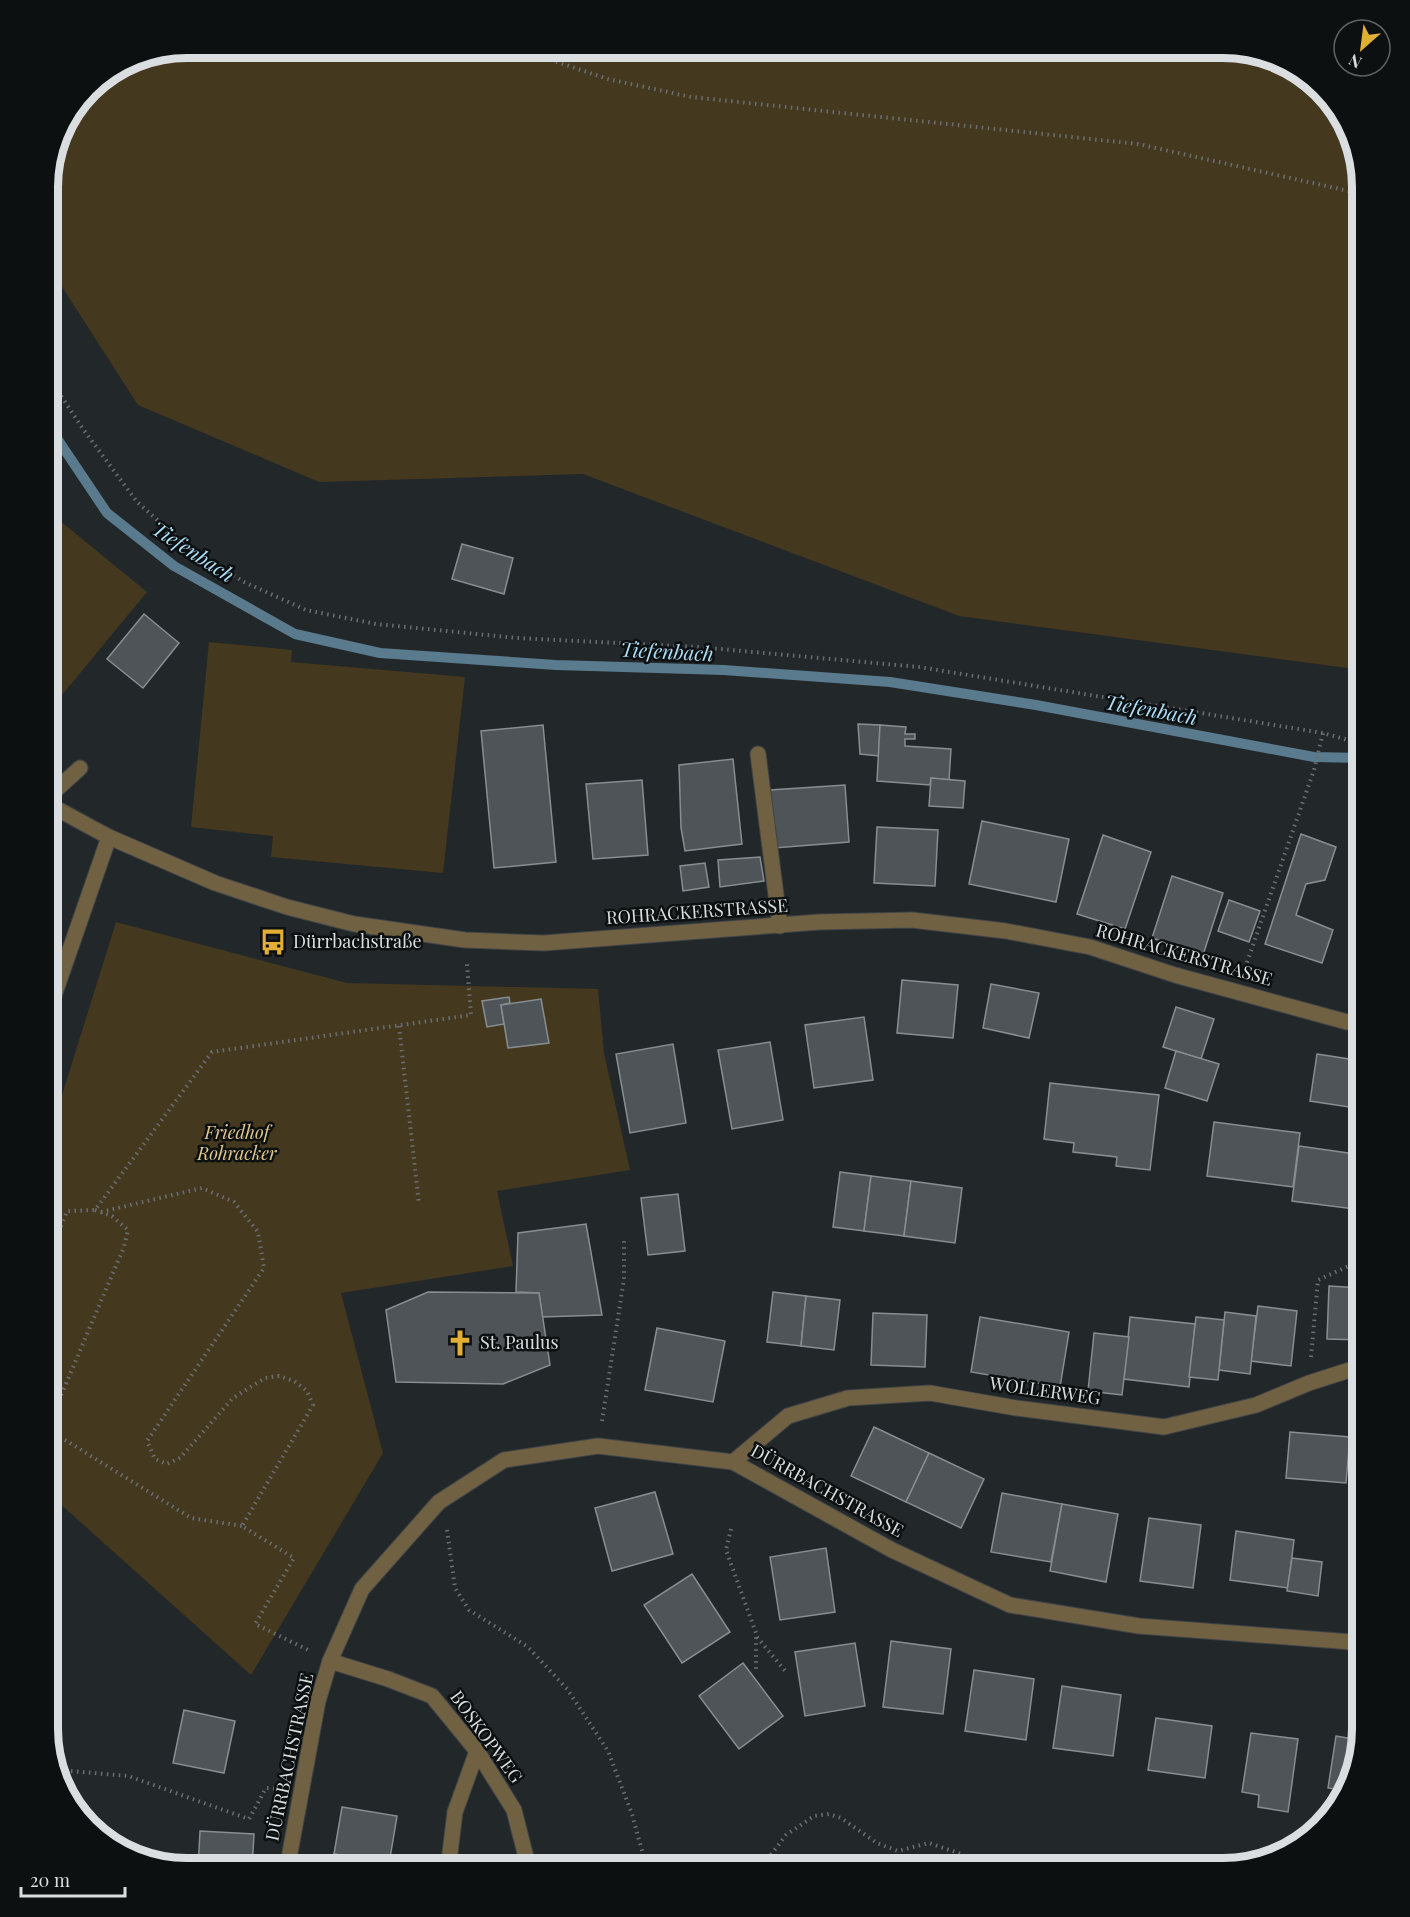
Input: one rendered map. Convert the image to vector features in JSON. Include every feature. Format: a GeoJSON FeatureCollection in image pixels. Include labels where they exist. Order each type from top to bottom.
{"type":"FeatureCollection","features":[{"type":"Feature","properties":{"kind":"street"},"geometry":{"type":"LineString","coordinates":[[758,754],[780,926]]}},
{"type":"Feature","properties":{"kind":"street"},"geometry":{"type":"LineString","coordinates":[[59,787],[80,768]]}},
{"type":"Feature","properties":{"kind":"street","name":"ROHRACKERSTRASSE"},"geometry":{"type":"LineString","coordinates":[[59,810],[109,837],[215,883],[288,907],[354,924],[465,940],[544,943],[780,926],[912,920],[1006,931],[1090,947],[1236,992],[1352,1022]]}},
{"type":"Feature","properties":{"kind":"street"},"geometry":{"type":"LineString","coordinates":[[58,983],[109,837]]}},
{"type":"Feature","properties":{"kind":"street","name":"WOLLERWEG"},"geometry":{"type":"LineString","coordinates":[[733,1462],[788,1416],[848,1398],[930,1393],[1016,1408],[1164,1427],[1256,1405],[1309,1383],[1352,1369]]}},
{"type":"Feature","properties":{"kind":"street","name":"DÜRRBACHSTRASSE"},"geometry":{"type":"LineString","coordinates":[[289,1858],[318,1701],[330,1661],[362,1589],[439,1503],[504,1460],[598,1446],[733,1462],[892,1550],[1010,1605],[1139,1626],[1352,1643]]}},
{"type":"Feature","properties":{"kind":"street","name":"BOSKOPWEG"},"geometry":{"type":"LineString","coordinates":[[330,1661],[432,1696],[477,1751],[514,1810],[526,1858]]}},
{"type":"Feature","properties":{"kind":"street"},"geometry":{"type":"LineString","coordinates":[[449,1858],[455,1812],[477,1751]]}},
{"type":"Feature","properties":{"kind":"path"},"geometry":{"type":"LineString","coordinates":[[548,59],[608,79],[691,97],[1138,144],[1352,192]]}},
{"type":"Feature","properties":{"kind":"path"},"geometry":{"type":"LineString","coordinates":[[59,392],[137,502],[189,547],[207,559],[244,582],[306,610],[376,624],[517,638],[698,647],[918,667],[1323,733],[1352,741]]}},
{"type":"Feature","properties":{"kind":"path"},"geometry":{"type":"LineString","coordinates":[[1236,992],[1314,770],[1323,733]]}},
{"type":"Feature","properties":{"kind":"path"},"geometry":{"type":"LineString","coordinates":[[94,1210],[212,1052],[471,1015],[468,970]]}},
{"type":"Feature","properties":{"kind":"path"},"geometry":{"type":"LineString","coordinates":[[399,1026],[419,1204]]}},
{"type":"Feature","properties":{"kind":"path"},"geometry":{"type":"LineString","coordinates":[[101,1212],[202,1188],[234,1202],[258,1232],[264,1268],[147,1441],[155,1459],[167,1464],[180,1458],[233,1398],[265,1378],[279,1376],[294,1381],[307,1391],[313,1405],[242,1526]]}},
{"type":"Feature","properties":{"kind":"path"},"geometry":{"type":"LineString","coordinates":[[58,1233],[67,1211],[101,1212],[112,1216],[128,1230],[124,1248],[58,1402]]}},
{"type":"Feature","properties":{"kind":"path"},"geometry":{"type":"LineString","coordinates":[[598,1446],[624,1279],[624,1240]]}},
{"type":"Feature","properties":{"kind":"path"},"geometry":{"type":"LineString","coordinates":[[1309,1383],[1318,1280],[1352,1265]]}},
{"type":"Feature","properties":{"kind":"path"},"geometry":{"type":"LineString","coordinates":[[58,1436],[191,1518],[242,1526],[294,1557],[255,1624],[330,1661]]}},
{"type":"Feature","properties":{"kind":"path"},"geometry":{"type":"LineString","coordinates":[[439,1503],[447,1524],[455,1588],[469,1610],[528,1647],[567,1689],[608,1751],[632,1814],[644,1858]]}},
{"type":"Feature","properties":{"kind":"path"},"geometry":{"type":"LineString","coordinates":[[731,1529],[726,1550],[756,1636],[756,1672]]}},
{"type":"Feature","properties":{"kind":"path"},"geometry":{"type":"LineString","coordinates":[[756,1636],[786,1672]]}},
{"type":"Feature","properties":{"kind":"path"},"geometry":{"type":"LineString","coordinates":[[65,1771],[128,1776],[249,1819],[266,1788],[301,1793]]}},
{"type":"Feature","properties":{"kind":"path"},"geometry":{"type":"LineString","coordinates":[[768,1858],[786,1835],[814,1816],[829,1814],[841,1818],[877,1843],[898,1851],[929,1844],[961,1854],[965,1858]]}},
{"type":"Feature","properties":{"kind":"green space"},"geometry":{"type":"Polygon","coordinates":[[[179,59],[1231,59],[1247,61],[1279,72],[1294,80],[1314,96],[1325,109],[1342,138],[1350,171],[1352,188],[1352,669],[959,616],[583,474],[319,482],[138,405],[59,282],[59,179],[65,146],[80,116],[96,96],[116,80],[146,65],[179,59]]]}},
{"type":"Feature","properties":{"kind":"green space"},"geometry":{"type":"Polygon","coordinates":[[[59,520],[147,592],[59,699],[59,520]]]}},
{"type":"Feature","properties":{"kind":"green space"},"geometry":{"type":"Polygon","coordinates":[[[209,642],[292,650],[291,662],[465,677],[443,873],[271,857],[273,836],[191,827],[209,642]]]}},
{"type":"Feature","properties":{"kind":"green space","name":"Friedhof Rohracker"},"geometry":{"type":"Polygon","coordinates":[[[116,922],[347,983],[598,989],[604,1053],[630,1170],[497,1191],[513,1266],[341,1293],[383,1453],[251,1675],[58,1502],[58,1107],[116,922]]]}},
{"type":"Feature","properties":{"kind":"building"},"geometry":{"type":"Polygon","coordinates":[[[462,544],[513,558],[504,594],[452,579],[462,544]]]}},
{"type":"Feature","properties":{"kind":"building"},"geometry":{"type":"Polygon","coordinates":[[[144,614],[179,643],[143,688],[107,659],[144,614]]]}},
{"type":"Feature","properties":{"kind":"building"},"geometry":{"type":"Polygon","coordinates":[[[858,724],[880,725],[879,756],[860,754],[858,724]]]}},
{"type":"Feature","properties":{"kind":"building"},"geometry":{"type":"Polygon","coordinates":[[[543,725],[556,862],[494,868],[481,731],[543,725]]]}},
{"type":"Feature","properties":{"kind":"building"},"geometry":{"type":"Polygon","coordinates":[[[880,725],[906,727],[905,734],[915,734],[915,739],[905,739],[905,746],[951,749],[949,780],[931,778],[930,785],[877,781],[880,725]]]}},
{"type":"Feature","properties":{"kind":"building"},"geometry":{"type":"Polygon","coordinates":[[[733,759],[742,844],[685,851],[681,828],[679,765],[733,759]]]}},
{"type":"Feature","properties":{"kind":"building"},"geometry":{"type":"Polygon","coordinates":[[[931,778],[965,781],[963,808],[929,806],[931,778]]]}},
{"type":"Feature","properties":{"kind":"building"},"geometry":{"type":"Polygon","coordinates":[[[642,780],[648,855],[593,859],[586,784],[642,780]]]}},
{"type":"Feature","properties":{"kind":"building"},"geometry":{"type":"Polygon","coordinates":[[[845,785],[849,842],[774,848],[770,790],[845,785]]]}},
{"type":"Feature","properties":{"kind":"building"},"geometry":{"type":"Polygon","coordinates":[[[982,821],[1069,839],[1056,902],[969,884],[982,821]]]}},
{"type":"Feature","properties":{"kind":"building"},"geometry":{"type":"Polygon","coordinates":[[[877,827],[938,830],[935,886],[874,883],[877,827]]]}},
{"type":"Feature","properties":{"kind":"building"},"geometry":{"type":"Polygon","coordinates":[[[1301,834],[1336,847],[1325,880],[1306,884],[1296,915],[1333,930],[1322,963],[1265,944],[1301,834]]]}},
{"type":"Feature","properties":{"kind":"building"},"geometry":{"type":"Polygon","coordinates":[[[1103,835],[1151,852],[1125,929],[1077,914],[1103,835]]]}},
{"type":"Feature","properties":{"kind":"building"},"geometry":{"type":"Polygon","coordinates":[[[760,857],[764,881],[720,887],[718,860],[760,857]]]}},
{"type":"Feature","properties":{"kind":"building"},"geometry":{"type":"Polygon","coordinates":[[[705,863],[709,887],[683,891],[680,866],[705,863]]]}},
{"type":"Feature","properties":{"kind":"building"},"geometry":{"type":"Polygon","coordinates":[[[1172,876],[1223,893],[1203,955],[1152,938],[1172,876]]]}},
{"type":"Feature","properties":{"kind":"building"},"geometry":{"type":"Polygon","coordinates":[[[1229,900],[1260,911],[1249,942],[1218,931],[1229,900]]]}},
{"type":"Feature","properties":{"kind":"building"},"geometry":{"type":"Polygon","coordinates":[[[902,980],[958,985],[953,1038],[897,1033],[902,980]]]}},
{"type":"Feature","properties":{"kind":"building"},"geometry":{"type":"Polygon","coordinates":[[[991,984],[1039,993],[1029,1038],[983,1028],[991,984]]]}},
{"type":"Feature","properties":{"kind":"building"},"geometry":{"type":"Polygon","coordinates":[[[509,997],[510,1003],[501,1005],[504,1024],[487,1027],[482,1001],[509,997]]]}},
{"type":"Feature","properties":{"kind":"building"},"geometry":{"type":"Polygon","coordinates":[[[541,999],[549,1043],[508,1048],[501,1005],[541,999]]]}},
{"type":"Feature","properties":{"kind":"building"},"geometry":{"type":"Polygon","coordinates":[[[1176,1007],[1214,1019],[1201,1059],[1163,1047],[1176,1007]]]}},
{"type":"Feature","properties":{"kind":"building"},"geometry":{"type":"Polygon","coordinates":[[[864,1017],[873,1080],[814,1088],[805,1025],[864,1017]]]}},
{"type":"Feature","properties":{"kind":"building"},"geometry":{"type":"Polygon","coordinates":[[[770,1042],[783,1120],[732,1129],[718,1050],[770,1042]]]}},
{"type":"Feature","properties":{"kind":"building"},"geometry":{"type":"Polygon","coordinates":[[[673,1044],[686,1123],[630,1133],[616,1054],[673,1044]]]}},
{"type":"Feature","properties":{"kind":"building"},"geometry":{"type":"Polygon","coordinates":[[[1176,1051],[1219,1064],[1207,1101],[1165,1088],[1176,1051]]]}},
{"type":"Feature","properties":{"kind":"building"},"geometry":{"type":"Polygon","coordinates":[[[1317,1054],[1352,1059],[1352,1107],[1310,1101],[1317,1054]]]}},
{"type":"Feature","properties":{"kind":"building"},"geometry":{"type":"Polygon","coordinates":[[[1050,1083],[1159,1095],[1150,1170],[1116,1166],[1117,1157],[1073,1152],[1074,1143],[1044,1139],[1050,1083]]]}},
{"type":"Feature","properties":{"kind":"building"},"geometry":{"type":"Polygon","coordinates":[[[1214,1122],[1300,1133],[1293,1187],[1207,1176],[1214,1122]]]}},
{"type":"Feature","properties":{"kind":"building"},"geometry":{"type":"Polygon","coordinates":[[[1299,1146],[1352,1154],[1352,1209],[1292,1201],[1299,1146]]]}},
{"type":"Feature","properties":{"kind":"building"},"geometry":{"type":"Polygon","coordinates":[[[840,1172],[871,1176],[864,1231],[833,1227],[840,1172]]]}},
{"type":"Feature","properties":{"kind":"building"},"geometry":{"type":"Polygon","coordinates":[[[871,1176],[911,1181],[904,1236],[864,1231],[871,1176]]]}},
{"type":"Feature","properties":{"kind":"building"},"geometry":{"type":"Polygon","coordinates":[[[911,1181],[962,1188],[955,1243],[904,1236],[911,1181]]]}},
{"type":"Feature","properties":{"kind":"building"},"geometry":{"type":"Polygon","coordinates":[[[678,1194],[685,1251],[648,1255],[641,1198],[678,1194]]]}},
{"type":"Feature","properties":{"kind":"building"},"geometry":{"type":"Polygon","coordinates":[[[586,1224],[602,1315],[542,1317],[539,1293],[516,1292],[518,1233],[586,1224]]]}},
{"type":"Feature","properties":{"kind":"building"},"geometry":{"type":"Polygon","coordinates":[[[1329,1286],[1352,1287],[1352,1340],[1327,1339],[1329,1286]]]}},
{"type":"Feature","properties":{"kind":"building"},"geometry":{"type":"Polygon","coordinates":[[[428,1292],[539,1293],[550,1365],[503,1384],[396,1382],[386,1310],[428,1292]]]}},
{"type":"Feature","properties":{"kind":"building"},"geometry":{"type":"Polygon","coordinates":[[[773,1292],[806,1296],[801,1346],[767,1342],[773,1292]]]}},
{"type":"Feature","properties":{"kind":"building"},"geometry":{"type":"Polygon","coordinates":[[[806,1296],[840,1300],[834,1350],[801,1346],[806,1296]]]}},
{"type":"Feature","properties":{"kind":"building"},"geometry":{"type":"Polygon","coordinates":[[[1258,1306],[1297,1311],[1291,1366],[1251,1361],[1258,1306]]]}},
{"type":"Feature","properties":{"kind":"building"},"geometry":{"type":"Polygon","coordinates":[[[1225,1312],[1256,1316],[1250,1374],[1219,1370],[1225,1312]]]}},
{"type":"Feature","properties":{"kind":"building"},"geometry":{"type":"Polygon","coordinates":[[[873,1313],[927,1315],[925,1367],[871,1365],[873,1313]]]}},
{"type":"Feature","properties":{"kind":"building"},"geometry":{"type":"Polygon","coordinates":[[[980,1317],[1069,1332],[1060,1387],[971,1372],[980,1317]]]}},
{"type":"Feature","properties":{"kind":"building"},"geometry":{"type":"Polygon","coordinates":[[[1130,1317],[1195,1324],[1189,1387],[1124,1379],[1130,1317]]]}},
{"type":"Feature","properties":{"kind":"building"},"geometry":{"type":"Polygon","coordinates":[[[1196,1317],[1224,1320],[1218,1380],[1189,1377],[1196,1317]]]}},
{"type":"Feature","properties":{"kind":"building"},"geometry":{"type":"Polygon","coordinates":[[[657,1328],[725,1341],[713,1402],[645,1390],[657,1328]]]}},
{"type":"Feature","properties":{"kind":"building"},"geometry":{"type":"Polygon","coordinates":[[[1094,1333],[1129,1337],[1122,1395],[1088,1391],[1094,1333]]]}},
{"type":"Feature","properties":{"kind":"building"},"geometry":{"type":"Polygon","coordinates":[[[874,1427],[929,1453],[906,1502],[851,1476],[874,1427]]]}},
{"type":"Feature","properties":{"kind":"building"},"geometry":{"type":"Polygon","coordinates":[[[1290,1432],[1350,1437],[1346,1483],[1286,1478],[1290,1432]]]}},
{"type":"Feature","properties":{"kind":"building"},"geometry":{"type":"Polygon","coordinates":[[[929,1453],[984,1479],[961,1528],[906,1502],[929,1453]]]}},
{"type":"Feature","properties":{"kind":"building"},"geometry":{"type":"Polygon","coordinates":[[[655,1492],[673,1554],[612,1571],[595,1508],[655,1492]]]}},
{"type":"Feature","properties":{"kind":"building"},"geometry":{"type":"Polygon","coordinates":[[[1002,1493],[1062,1504],[1051,1562],[991,1552],[1002,1493]]]}},
{"type":"Feature","properties":{"kind":"building"},"geometry":{"type":"Polygon","coordinates":[[[1062,1504],[1118,1514],[1106,1582],[1050,1571],[1062,1504]]]}},
{"type":"Feature","properties":{"kind":"building"},"geometry":{"type":"Polygon","coordinates":[[[1149,1518],[1201,1525],[1193,1588],[1140,1581],[1149,1518]]]}},
{"type":"Feature","properties":{"kind":"building"},"geometry":{"type":"Polygon","coordinates":[[[1236,1531],[1294,1540],[1288,1588],[1230,1580],[1236,1531]]]}},
{"type":"Feature","properties":{"kind":"building"},"geometry":{"type":"Polygon","coordinates":[[[826,1548],[835,1612],[780,1620],[770,1557],[826,1548]]]}},
{"type":"Feature","properties":{"kind":"building"},"geometry":{"type":"Polygon","coordinates":[[[1292,1558],[1322,1562],[1318,1596],[1287,1591],[1292,1558]]]}},
{"type":"Feature","properties":{"kind":"building"},"geometry":{"type":"Polygon","coordinates":[[[692,1574],[730,1632],[682,1663],[644,1605],[692,1574]]]}},
{"type":"Feature","properties":{"kind":"building"},"geometry":{"type":"Polygon","coordinates":[[[891,1641],[951,1649],[943,1714],[883,1707],[891,1641]]]}},
{"type":"Feature","properties":{"kind":"building"},"geometry":{"type":"Polygon","coordinates":[[[855,1643],[865,1706],[805,1716],[795,1652],[855,1643]]]}},
{"type":"Feature","properties":{"kind":"building"},"geometry":{"type":"Polygon","coordinates":[[[743,1663],[783,1716],[739,1749],[699,1696],[743,1663]]]}},
{"type":"Feature","properties":{"kind":"building"},"geometry":{"type":"Polygon","coordinates":[[[974,1670],[1034,1679],[1026,1740],[965,1731],[974,1670]]]}},
{"type":"Feature","properties":{"kind":"building"},"geometry":{"type":"Polygon","coordinates":[[[1062,1686],[1121,1695],[1113,1756],[1053,1748],[1062,1686]]]}},
{"type":"Feature","properties":{"kind":"building"},"geometry":{"type":"Polygon","coordinates":[[[184,1710],[235,1721],[224,1773],[173,1763],[184,1710]]]}},
{"type":"Feature","properties":{"kind":"building"},"geometry":{"type":"Polygon","coordinates":[[[1156,1718],[1212,1726],[1205,1778],[1148,1770],[1156,1718]]]}},
{"type":"Feature","properties":{"kind":"building"},"geometry":{"type":"Polygon","coordinates":[[[1251,1733],[1298,1739],[1288,1812],[1258,1807],[1259,1795],[1242,1792],[1251,1733]]]}},
{"type":"Feature","properties":{"kind":"building"},"geometry":{"type":"Polygon","coordinates":[[[1336,1736],[1351,1739],[1342,1779],[1336,1789],[1328,1788],[1336,1736]]]}},
{"type":"Feature","properties":{"kind":"building"},"geometry":{"type":"Polygon","coordinates":[[[342,1807],[397,1816],[390,1858],[356,1858],[334,1854],[342,1807]]]}},
{"type":"Feature","properties":{"kind":"building"},"geometry":{"type":"Polygon","coordinates":[[[200,1831],[254,1834],[253,1858],[199,1858],[200,1831]]]}},
{"type":"Feature","properties":{"kind":"building"},"geometry":{"type":"Polygon","coordinates":[[[334,1854],[356,1858],[333,1858],[334,1854]]]}},
{"type":"Feature","properties":{"kind":"waterway","name":"Tiefenbach"},"geometry":{"type":"LineString","coordinates":[[59,441],[107,513],[174,566],[295,634],[380,653],[556,665],[724,670],[890,682],[1036,705],[1314,757],[1352,758]]}},
{"type":"Feature","properties":{"kind":"place","name":"Dürrbachstraße"},"geometry":{"type":"Point","coordinates":[273,942]}},
{"type":"Feature","properties":{"kind":"place","name":"St. Paulus"},"geometry":{"type":"Point","coordinates":[460,1343]}}]}
